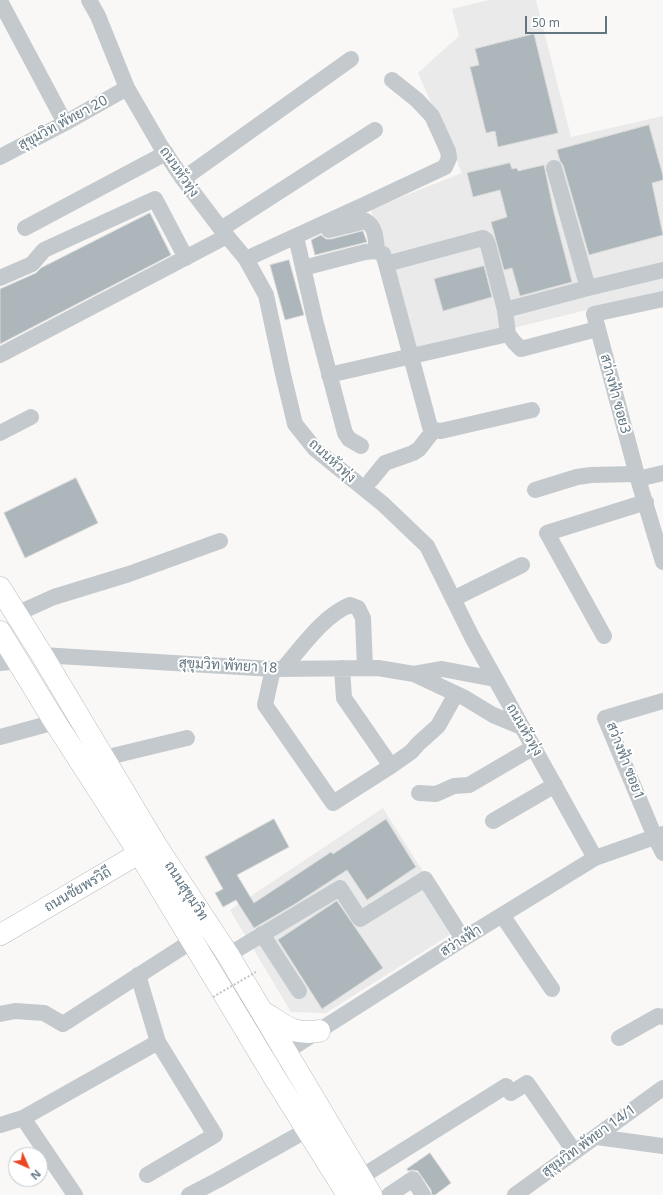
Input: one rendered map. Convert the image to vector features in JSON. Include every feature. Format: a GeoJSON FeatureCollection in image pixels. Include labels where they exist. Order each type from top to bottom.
{"type":"FeatureCollection","features":[{"type":"Feature","properties":{"kind":"highway","name":"ถนนสุขุมวิท"},"geometry":{"type":"LineString","coordinates":[[0,588],[104,758],[192,941],[266,1064],[348,1195]]}},
{"type":"Feature","properties":{"kind":"highway","name":"ถนนสุขุมวิท"},"geometry":{"type":"LineString","coordinates":[[0,632],[9,662],[55,722],[147,849],[228,955],[366,1186]]}},
{"type":"Feature","properties":{"kind":"highway"},"geometry":{"type":"LineString","coordinates":[[262,1011],[294,1031],[308,1033],[319,1031]]}},
{"type":"Feature","properties":{"kind":"main road","name":"ถนนชัยพรวิถี"},"geometry":{"type":"LineString","coordinates":[[0,935],[147,849]]}},
{"type":"Feature","properties":{"kind":"street","name":"ถนนหัวทุ่ง"},"geometry":{"type":"LineString","coordinates":[[89,0],[98,16],[127,88],[166,154],[224,233],[246,259],[266,295],[295,424],[315,449],[383,504],[427,546],[495,679],[595,858]]}},
{"type":"Feature","properties":{"kind":"street"},"geometry":{"type":"LineString","coordinates":[[0,1],[64,123]]}},
{"type":"Feature","properties":{"kind":"street"},"geometry":{"type":"LineString","coordinates":[[183,179],[351,59]]}},
{"type":"Feature","properties":{"kind":"street"},"geometry":{"type":"LineString","coordinates":[[246,259],[445,167],[449,158],[448,151],[432,116],[417,100],[392,80]]}},
{"type":"Feature","properties":{"kind":"street","name":"สุขุมวิท พัทยา 20"},"geometry":{"type":"LineString","coordinates":[[0,157],[127,88]]}},
{"type":"Feature","properties":{"kind":"street"},"geometry":{"type":"LineString","coordinates":[[0,355],[186,258],[374,130]]}},
{"type":"Feature","properties":{"kind":"street"},"geometry":{"type":"LineString","coordinates":[[25,228],[166,154]]}},
{"type":"Feature","properties":{"kind":"street"},"geometry":{"type":"LineString","coordinates":[[554,168],[588,288]]}},
{"type":"Feature","properties":{"kind":"street"},"geometry":{"type":"LineString","coordinates":[[0,278],[32,264],[44,250],[155,199],[186,258]]}},
{"type":"Feature","properties":{"kind":"street"},"geometry":{"type":"LineString","coordinates":[[329,230],[366,221],[371,225],[382,258],[430,427],[434,430],[450,429],[532,410]]}},
{"type":"Feature","properties":{"kind":"street"},"geometry":{"type":"LineString","coordinates":[[296,237],[329,375],[347,437],[361,446]]}},
{"type":"Feature","properties":{"kind":"street"},"geometry":{"type":"LineString","coordinates":[[303,268],[365,252],[382,258],[483,238],[486,240],[488,245],[505,310],[508,334],[521,349],[576,335],[596,322],[663,299]]}},
{"type":"Feature","properties":{"kind":"street"},"geometry":{"type":"LineString","coordinates":[[505,310],[663,270]]}},
{"type":"Feature","properties":{"kind":"street","name":"สว่างฟ้า ซอย3"},"geometry":{"type":"LineString","coordinates":[[596,322],[637,477],[646,502],[663,562]]}},
{"type":"Feature","properties":{"kind":"street"},"geometry":{"type":"LineString","coordinates":[[329,375],[508,334]]}},
{"type":"Feature","properties":{"kind":"street"},"geometry":{"type":"LineString","coordinates":[[0,433],[31,416]]}},
{"type":"Feature","properties":{"kind":"street"},"geometry":{"type":"LineString","coordinates":[[371,480],[385,463],[413,453],[419,449],[434,430]]}},
{"type":"Feature","properties":{"kind":"street"},"geometry":{"type":"LineString","coordinates":[[535,490],[591,475],[637,477],[663,473]]}},
{"type":"Feature","properties":{"kind":"street"},"geometry":{"type":"LineString","coordinates":[[604,636],[547,533],[646,502]]}},
{"type":"Feature","properties":{"kind":"street"},"geometry":{"type":"LineString","coordinates":[[16,614],[54,598],[129,574],[220,541]]}},
{"type":"Feature","properties":{"kind":"street"},"geometry":{"type":"LineString","coordinates":[[453,599],[522,565]]}},
{"type":"Feature","properties":{"kind":"street"},"geometry":{"type":"LineString","coordinates":[[365,668],[363,618],[358,608],[350,604],[340,608],[328,618],[278,669],[265,705],[333,803],[411,752],[438,726],[456,694]]}},
{"type":"Feature","properties":{"kind":"street","name":"สุขุมวิท พัทยา 18"},"geometry":{"type":"LineString","coordinates":[[42,655],[278,669],[378,668],[414,674],[456,694],[494,715],[522,727]]}},
{"type":"Feature","properties":{"kind":"street"},"geometry":{"type":"LineString","coordinates":[[342,668],[344,698],[391,766]]}},
{"type":"Feature","properties":{"kind":"street","name":"สุขุมวิท พัทยา 18"},"geometry":{"type":"LineString","coordinates":[[414,674],[442,669],[495,679]]}},
{"type":"Feature","properties":{"kind":"street","name":"สว่างฟ้า ซอย1"},"geometry":{"type":"LineString","coordinates":[[659,835],[606,718],[663,701]]}},
{"type":"Feature","properties":{"kind":"street"},"geometry":{"type":"LineString","coordinates":[[0,737],[55,722]]}},
{"type":"Feature","properties":{"kind":"street"},"geometry":{"type":"LineString","coordinates":[[104,758],[187,738]]}},
{"type":"Feature","properties":{"kind":"street"},"geometry":{"type":"LineString","coordinates":[[419,793],[436,794],[454,786],[469,785],[534,747]]}},
{"type":"Feature","properties":{"kind":"street"},"geometry":{"type":"LineString","coordinates":[[494,822],[555,785]]}},
{"type":"Feature","properties":{"kind":"street"},"geometry":{"type":"LineString","coordinates":[[659,835],[663,853]]}},
{"type":"Feature","properties":{"kind":"street","name":"สว่างฟ้า"},"geometry":{"type":"LineString","coordinates":[[266,1064],[595,858],[659,835]]}},
{"type":"Feature","properties":{"kind":"street"},"geometry":{"type":"LineString","coordinates":[[228,955],[340,888],[360,919],[425,879],[464,939]]}},
{"type":"Feature","properties":{"kind":"street"},"geometry":{"type":"LineString","coordinates":[[502,915],[552,989]]}},
{"type":"Feature","properties":{"kind":"street"},"geometry":{"type":"LineString","coordinates":[[262,934],[298,991]]}},
{"type":"Feature","properties":{"kind":"street"},"geometry":{"type":"LineString","coordinates":[[0,1014],[15,1011],[44,1013],[63,1024],[192,941]]}},
{"type":"Feature","properties":{"kind":"street"},"geometry":{"type":"LineString","coordinates":[[138,975],[158,1042],[215,1135],[147,1175]]}},
{"type":"Feature","properties":{"kind":"street"},"geometry":{"type":"LineString","coordinates":[[619,1038],[658,1016],[663,1017]]}},
{"type":"Feature","properties":{"kind":"street"},"geometry":{"type":"LineString","coordinates":[[0,1125],[23,1118],[158,1042]]}},
{"type":"Feature","properties":{"kind":"street"},"geometry":{"type":"LineString","coordinates":[[366,1186],[506,1086],[511,1093],[527,1083],[574,1151]]}},
{"type":"Feature","properties":{"kind":"street","name":"สุขุมวิท พัทยา 14/1"},"geometry":{"type":"LineString","coordinates":[[515,1195],[663,1088]]}},
{"type":"Feature","properties":{"kind":"street"},"geometry":{"type":"LineString","coordinates":[[23,1118],[75,1195]]}},
{"type":"Feature","properties":{"kind":"street"},"geometry":{"type":"LineString","coordinates":[[620,1119],[618,1132],[625,1141]]}},
{"type":"Feature","properties":{"kind":"street"},"geometry":{"type":"LineString","coordinates":[[189,1195],[307,1130]]}},
{"type":"Feature","properties":{"kind":"street"},"geometry":{"type":"LineString","coordinates":[[597,1136],[663,1146]]}},
{"type":"Feature","properties":{"kind":"street"},"geometry":{"type":"LineString","coordinates":[[389,1195],[413,1180],[423,1195]]}},
{"type":"Feature","properties":{"kind":"path"},"geometry":{"type":"LineString","coordinates":[[213,997],[256,972]]}},
{"type":"Feature","properties":{"kind":"shaded area"},"geometry":{"type":"Polygon","coordinates":[[[489,0],[536,0],[571,137],[663,116],[663,291],[413,353],[371,209],[462,173],[418,73],[459,36],[452,9],[489,0]]]}},
{"type":"Feature","properties":{"kind":"shaded area"},"geometry":{"type":"Polygon","coordinates":[[[383,808],[459,929],[326,1013],[291,1012],[230,910],[383,808]]]}},
{"type":"Feature","properties":{"kind":"building"},"geometry":{"type":"Polygon","coordinates":[[[534,34],[558,133],[498,147],[495,131],[486,133],[470,67],[479,65],[475,49],[534,34]]]}},
{"type":"Feature","properties":{"kind":"building"},"geometry":{"type":"Polygon","coordinates":[[[649,125],[663,176],[663,180],[652,183],[663,235],[589,255],[563,165],[560,161],[557,150],[649,125]]]}},
{"type":"Feature","properties":{"kind":"building"},"geometry":{"type":"Polygon","coordinates":[[[510,163],[512,169],[517,168],[518,171],[544,165],[554,213],[572,282],[520,296],[512,268],[504,270],[491,222],[507,217],[500,190],[473,197],[467,173],[510,163]]]}},
{"type":"Feature","properties":{"kind":"building"},"geometry":{"type":"Polygon","coordinates":[[[150,213],[171,255],[0,344],[0,289],[36,273],[41,268],[150,213]]]}},
{"type":"Feature","properties":{"kind":"building"},"geometry":{"type":"Polygon","coordinates":[[[363,231],[367,242],[315,255],[311,240],[321,235],[326,239],[331,239],[363,231]]]}},
{"type":"Feature","properties":{"kind":"building"},"geometry":{"type":"Polygon","coordinates":[[[289,260],[304,315],[285,320],[270,265],[289,260]]]}},
{"type":"Feature","properties":{"kind":"building"},"geometry":{"type":"Polygon","coordinates":[[[484,266],[492,297],[443,311],[434,279],[484,266]]]}},
{"type":"Feature","properties":{"kind":"building"},"geometry":{"type":"Polygon","coordinates":[[[76,478],[98,523],[25,558],[4,513],[76,478]]]}},
{"type":"Feature","properties":{"kind":"building"},"geometry":{"type":"Polygon","coordinates":[[[274,819],[289,847],[237,875],[254,903],[331,852],[333,854],[386,819],[416,867],[367,900],[347,870],[295,904],[254,928],[236,900],[223,907],[215,893],[223,889],[205,857],[274,819]]]}},
{"type":"Feature","properties":{"kind":"building"},"geometry":{"type":"Polygon","coordinates":[[[337,901],[383,968],[322,1009],[278,940],[337,901]]]}},
{"type":"Feature","properties":{"kind":"building"},"geometry":{"type":"Polygon","coordinates":[[[430,1153],[451,1183],[435,1195],[432,1195],[431,1190],[418,1171],[408,1171],[407,1169],[430,1153]]]}}]}
